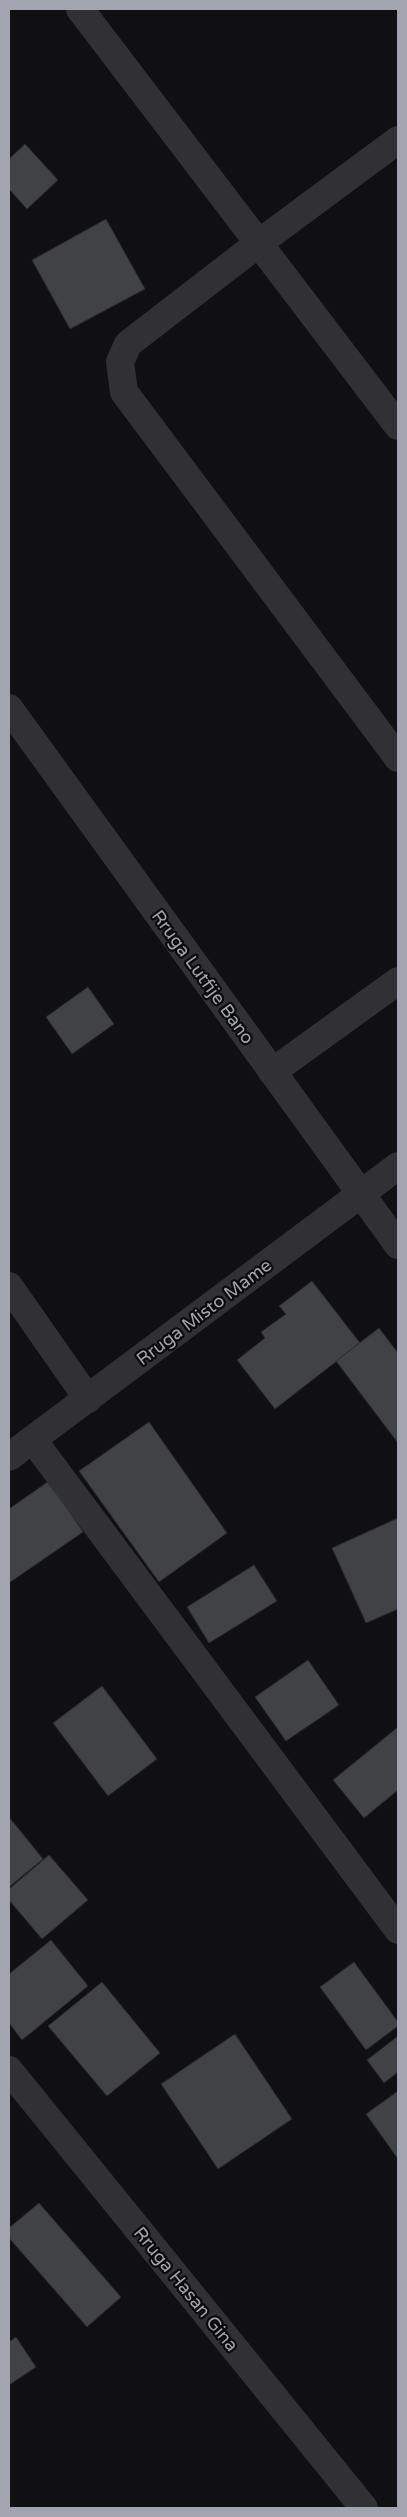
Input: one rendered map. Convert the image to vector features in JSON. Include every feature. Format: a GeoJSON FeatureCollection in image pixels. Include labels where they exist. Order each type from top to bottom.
{"type":"FeatureCollection","features":[{"type":"Feature","properties":{"kind":"street"},"geometry":{"type":"LineString","coordinates":[[80,9],[398,426]]}},
{"type":"Feature","properties":{"kind":"street"},"geometry":{"type":"LineString","coordinates":[[395,148],[258,243],[128,344],[120,362],[124,392],[398,758]]}},
{"type":"Feature","properties":{"kind":"street","name":"Rruga Lutfije Bano"},"geometry":{"type":"LineString","coordinates":[[9,708],[398,1246]]}},
{"type":"Feature","properties":{"kind":"street"},"geometry":{"type":"LineString","coordinates":[[272,1072],[398,981]]}},
{"type":"Feature","properties":{"kind":"street","name":"Rruga Misto Mame"},"geometry":{"type":"LineString","coordinates":[[9,1457],[398,1166]]}},
{"type":"Feature","properties":{"kind":"street"},"geometry":{"type":"LineString","coordinates":[[9,1286],[88,1399]]}},
{"type":"Feature","properties":{"kind":"street"},"geometry":{"type":"LineString","coordinates":[[33,1440],[398,1930]]}},
{"type":"Feature","properties":{"kind":"street","name":"Rruga Hasan Gina"},"geometry":{"type":"LineString","coordinates":[[9,2070],[364,2508]]}},
{"type":"Feature","properties":{"kind":"building"},"geometry":{"type":"Polygon","coordinates":[[[25,144],[58,180],[27,209],[9,189],[9,159],[25,144]]]}},
{"type":"Feature","properties":{"kind":"building"},"geometry":{"type":"Polygon","coordinates":[[[106,219],[145,289],[70,329],[32,260],[106,219]]]}},
{"type":"Feature","properties":{"kind":"building"},"geometry":{"type":"Polygon","coordinates":[[[88,987],[114,1024],[72,1054],[46,1017],[88,987]]]}},
{"type":"Feature","properties":{"kind":"building"},"geometry":{"type":"Polygon","coordinates":[[[312,1281],[360,1343],[275,1409],[237,1360],[265,1338],[261,1332],[286,1314],[279,1306],[312,1281]]]}},
{"type":"Feature","properties":{"kind":"building"},"geometry":{"type":"Polygon","coordinates":[[[379,1328],[398,1353],[398,1443],[336,1361],[379,1328]]]}},
{"type":"Feature","properties":{"kind":"building"},"geometry":{"type":"Polygon","coordinates":[[[149,1422],[227,1533],[159,1582],[79,1471],[149,1422]]]}},
{"type":"Feature","properties":{"kind":"building"},"geometry":{"type":"Polygon","coordinates":[[[49,1481],[83,1532],[9,1583],[9,1509],[49,1481]]]}},
{"type":"Feature","properties":{"kind":"building"},"geometry":{"type":"Polygon","coordinates":[[[398,1518],[398,1609],[366,1623],[332,1548],[398,1518]]]}},
{"type":"Feature","properties":{"kind":"building"},"geometry":{"type":"Polygon","coordinates":[[[254,1565],[277,1601],[209,1643],[187,1607],[254,1565]]]}},
{"type":"Feature","properties":{"kind":"building"},"geometry":{"type":"Polygon","coordinates":[[[308,1660],[339,1705],[286,1741],[255,1697],[308,1660]]]}},
{"type":"Feature","properties":{"kind":"building"},"geometry":{"type":"Polygon","coordinates":[[[102,1686],[157,1759],[108,1796],[53,1723],[102,1686]]]}},
{"type":"Feature","properties":{"kind":"building"},"geometry":{"type":"Polygon","coordinates":[[[398,1727],[398,1790],[364,1818],[333,1780],[398,1727]]]}},
{"type":"Feature","properties":{"kind":"building"},"geometry":{"type":"Polygon","coordinates":[[[9,1817],[43,1859],[9,1887],[9,1817]]]}},
{"type":"Feature","properties":{"kind":"building"},"geometry":{"type":"Polygon","coordinates":[[[49,1855],[88,1900],[42,1939],[9,1900],[9,1889],[49,1855]]]}},
{"type":"Feature","properties":{"kind":"building"},"geometry":{"type":"Polygon","coordinates":[[[51,1940],[88,1986],[22,2040],[9,2023],[9,1974],[51,1940]]]}},
{"type":"Feature","properties":{"kind":"building"},"geometry":{"type":"Polygon","coordinates":[[[354,1962],[398,2022],[398,2026],[366,2050],[320,1987],[354,1962]]]}},
{"type":"Feature","properties":{"kind":"building"},"geometry":{"type":"Polygon","coordinates":[[[102,1982],[160,2053],[107,2096],[48,2026],[102,1982]]]}},
{"type":"Feature","properties":{"kind":"building"},"geometry":{"type":"Polygon","coordinates":[[[235,2034],[292,2119],[218,2169],[161,2084],[235,2034]]]}},
{"type":"Feature","properties":{"kind":"building"},"geometry":{"type":"Polygon","coordinates":[[[398,2036],[398,2072],[384,2083],[367,2060],[398,2036]]]}},
{"type":"Feature","properties":{"kind":"building"},"geometry":{"type":"Polygon","coordinates":[[[398,2091],[398,2159],[366,2114],[398,2091]]]}},
{"type":"Feature","properties":{"kind":"building"},"geometry":{"type":"Polygon","coordinates":[[[39,2203],[121,2297],[87,2327],[9,2238],[9,2228],[39,2203]]]}},
{"type":"Feature","properties":{"kind":"building"},"geometry":{"type":"Polygon","coordinates":[[[16,2337],[36,2367],[9,2385],[9,2342],[16,2337]]]}}]}
